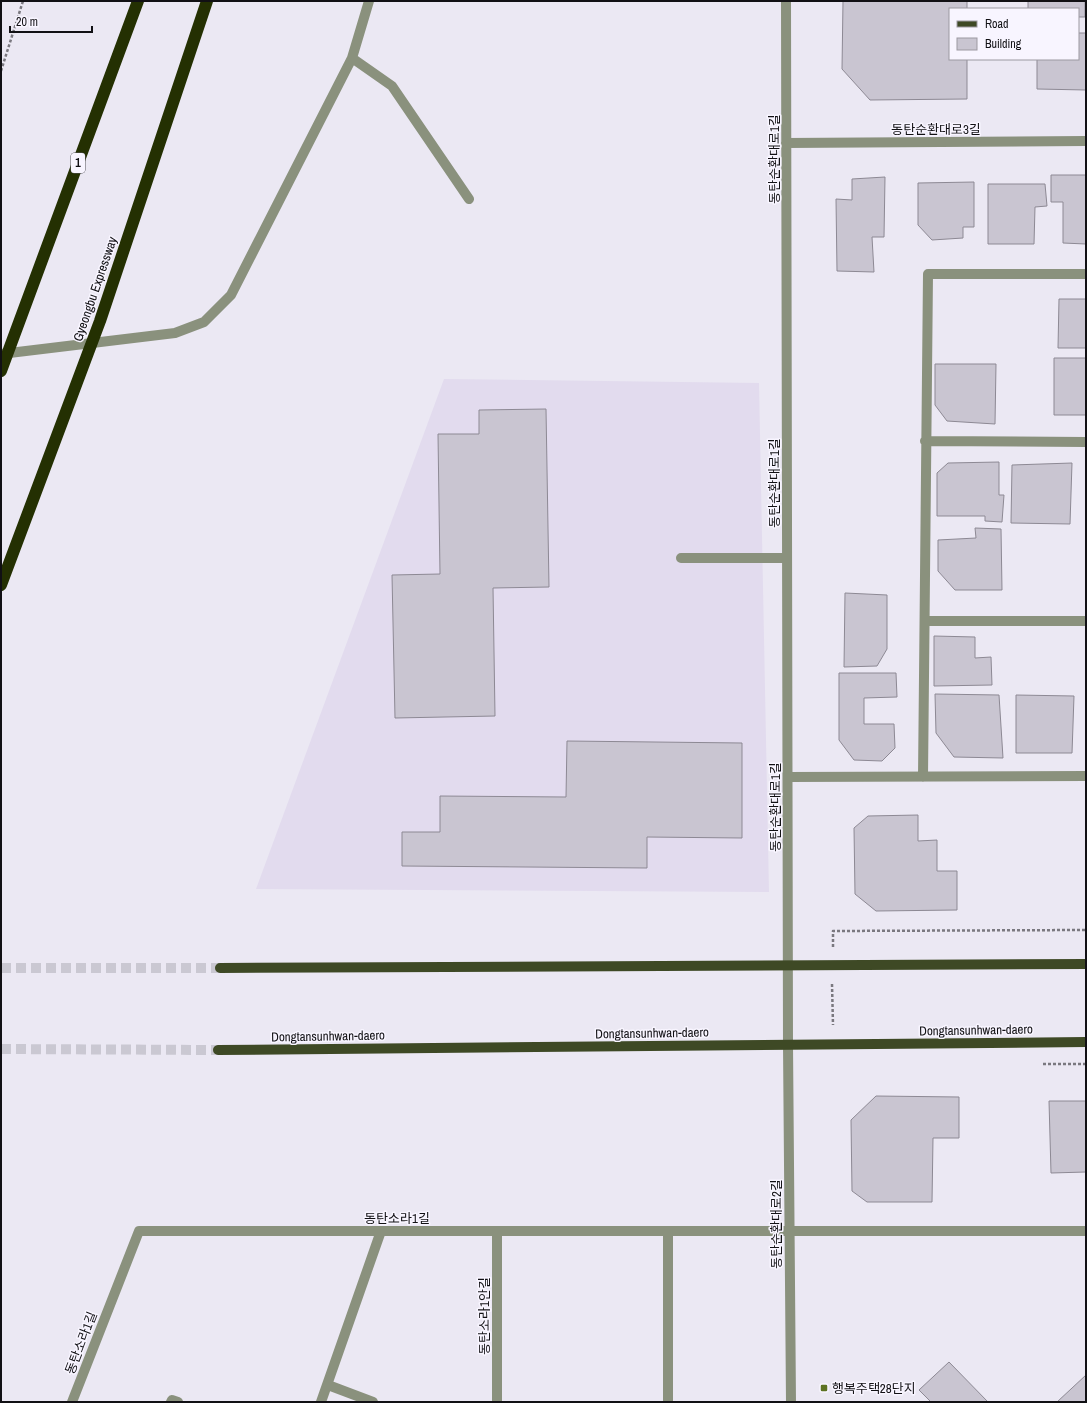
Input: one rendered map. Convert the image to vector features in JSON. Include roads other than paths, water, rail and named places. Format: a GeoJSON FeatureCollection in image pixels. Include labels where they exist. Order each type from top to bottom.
{"type":"FeatureCollection","features":[{"type":"Feature","properties":{"kind":"highway","name":"1"},"geometry":{"type":"LineString","coordinates":[[1,371],[17,324],[138,1]]}},
{"type":"Feature","properties":{"kind":"highway","name":"Gyeongbu Expressway"},"geometry":{"type":"LineString","coordinates":[[1,585],[100,321],[208,1]]}},
{"type":"Feature","properties":{"kind":"main road"},"geometry":{"type":"LineString","coordinates":[[220,968],[1086,964]]}},
{"type":"Feature","properties":{"kind":"main road","name":"Dongtansunhwan-daero"},"geometry":{"type":"LineString","coordinates":[[218,1050],[1086,1042]]}},
{"type":"Feature","properties":{"kind":"street"},"geometry":{"type":"LineString","coordinates":[[1,354],[175,333],[204,322],[231,296],[352,58],[369,1]]}},
{"type":"Feature","properties":{"kind":"street","name":"동탄순환대로1길"},"geometry":{"type":"LineString","coordinates":[[786,1],[788,1045]]}},
{"type":"Feature","properties":{"kind":"street"},"geometry":{"type":"LineString","coordinates":[[352,58],[392,86],[469,199]]}},
{"type":"Feature","properties":{"kind":"street","name":"동탄순환대로3길"},"geometry":{"type":"LineString","coordinates":[[786,142],[1086,141]]}},
{"type":"Feature","properties":{"kind":"street"},"geometry":{"type":"LineString","coordinates":[[923,777],[925,441],[928,274],[1086,274]]}},
{"type":"Feature","properties":{"kind":"street"},"geometry":{"type":"LineString","coordinates":[[925,441],[1086,442]]}},
{"type":"Feature","properties":{"kind":"street"},"geometry":{"type":"LineString","coordinates":[[681,558],[787,558]]}},
{"type":"Feature","properties":{"kind":"street"},"geometry":{"type":"LineString","coordinates":[[925,621],[1086,621]]}},
{"type":"Feature","properties":{"kind":"street"},"geometry":{"type":"LineString","coordinates":[[788,777],[1086,776]]}},
{"type":"Feature","properties":{"kind":"street","name":"동탄순환대로2길"},"geometry":{"type":"LineString","coordinates":[[788,1045],[791,1402]]}},
{"type":"Feature","properties":{"kind":"street","name":"동탄소라1길"},"geometry":{"type":"LineString","coordinates":[[72,1402],[139,1231],[1086,1231]]}},
{"type":"Feature","properties":{"kind":"street"},"geometry":{"type":"LineString","coordinates":[[321,1402],[381,1231]]}},
{"type":"Feature","properties":{"kind":"street","name":"동탄소라1안길"},"geometry":{"type":"LineString","coordinates":[[497,1402],[498,1231]]}},
{"type":"Feature","properties":{"kind":"street"},"geometry":{"type":"LineString","coordinates":[[668,1231],[668,1402]]}},
{"type":"Feature","properties":{"kind":"street"},"geometry":{"type":"LineString","coordinates":[[328,1385],[373,1402]]}},
{"type":"Feature","properties":{"kind":"street"},"geometry":{"type":"LineString","coordinates":[[171,1402],[172,1400],[178,1402]]}},
{"type":"Feature","properties":{"kind":"tunnel"},"geometry":{"type":"LineString","coordinates":[[1,968],[220,968]]}},
{"type":"Feature","properties":{"kind":"tunnel"},"geometry":{"type":"LineString","coordinates":[[1,1049],[218,1050]]}},
{"type":"Feature","properties":{"kind":"place","name":"행복주택28단지"},"geometry":{"type":"Point","coordinates":[824,1388]}}]}
